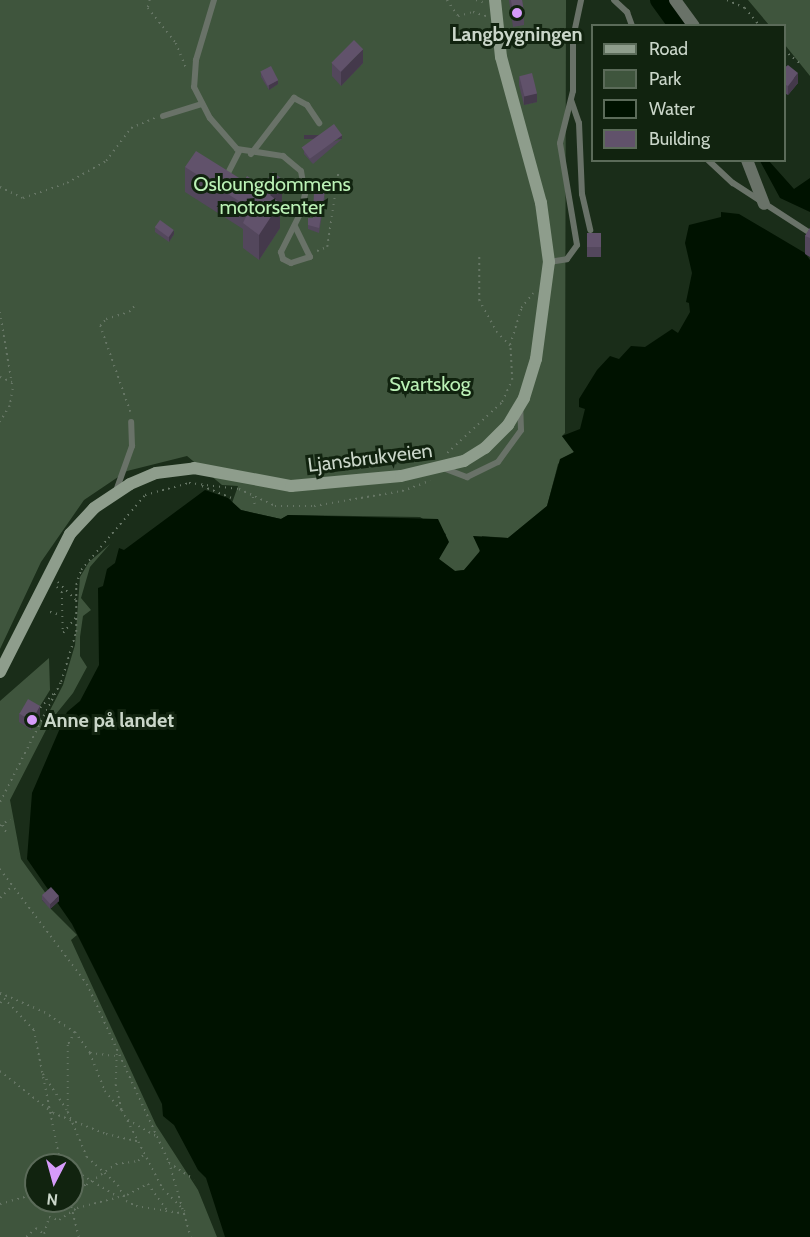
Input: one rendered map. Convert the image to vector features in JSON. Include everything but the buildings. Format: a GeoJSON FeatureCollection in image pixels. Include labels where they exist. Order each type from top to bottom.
{"type":"FeatureCollection","features":[{"type":"Feature","properties":{"kind":"main road","name":"Ljansbrukveien"},"geometry":{"type":"LineString","coordinates":[[0,672],[77,525],[116,492],[149,476],[180,468],[220,470],[278,484],[306,486],[443,468],[485,448],[502,433],[520,407],[537,351],[549,262],[545,220],[505,73],[495,0]]}},
{"type":"Feature","properties":{"kind":"street"},"geometry":{"type":"LineString","coordinates":[[675,0],[693,24]]}},
{"type":"Feature","properties":{"kind":"street"},"geometry":{"type":"LineString","coordinates":[[748,162],[764,204]]}},
{"type":"Feature","properties":{"kind":"lane"},"geometry":{"type":"LineString","coordinates":[[213,0],[198,50],[194,87],[202,104],[239,151],[251,154],[277,154],[293,162],[304,180],[304,198],[295,226],[281,256],[287,262],[305,262],[310,253],[295,226]]}},
{"type":"Feature","properties":{"kind":"lane"},"geometry":{"type":"LineString","coordinates":[[549,262],[567,259],[577,245],[560,142],[571,100],[573,38],[580,0]]}},
{"type":"Feature","properties":{"kind":"lane"},"geometry":{"type":"LineString","coordinates":[[614,0],[627,12],[631,24]]}},
{"type":"Feature","properties":{"kind":"lane"},"geometry":{"type":"LineString","coordinates":[[251,154],[294,98],[307,105],[319,123]]}},
{"type":"Feature","properties":{"kind":"lane"},"geometry":{"type":"LineString","coordinates":[[571,100],[579,123],[582,194],[590,230]]}},
{"type":"Feature","properties":{"kind":"lane"},"geometry":{"type":"LineString","coordinates":[[164,116],[202,104]]}},
{"type":"Feature","properties":{"kind":"lane"},"geometry":{"type":"LineString","coordinates":[[222,185],[239,151]]}},
{"type":"Feature","properties":{"kind":"lane"},"geometry":{"type":"LineString","coordinates":[[711,162],[764,204],[810,233]]}},
{"type":"Feature","properties":{"kind":"lane"},"geometry":{"type":"LineString","coordinates":[[443,468],[467,477],[498,462],[521,430],[520,407]]}},
{"type":"Feature","properties":{"kind":"lane"},"geometry":{"type":"LineString","coordinates":[[116,492],[132,446],[131,422]]}},
{"type":"Feature","properties":{"kind":"path"},"geometry":{"type":"LineString","coordinates":[[150,0],[152,15],[176,43],[186,69],[195,76]]}},
{"type":"Feature","properties":{"kind":"path"},"geometry":{"type":"LineString","coordinates":[[447,0],[458,16],[473,12],[487,17],[496,13]]}},
{"type":"Feature","properties":{"kind":"path"},"geometry":{"type":"LineString","coordinates":[[727,0],[745,8],[758,24]]}},
{"type":"Feature","properties":{"kind":"path"},"geometry":{"type":"LineString","coordinates":[[786,52],[802,65]]}},
{"type":"Feature","properties":{"kind":"path"},"geometry":{"type":"LineString","coordinates":[[0,187],[23,198],[67,183],[106,161],[131,128],[164,116]]}},
{"type":"Feature","properties":{"kind":"path"},"geometry":{"type":"LineString","coordinates":[[310,253],[327,247],[338,173]]}},
{"type":"Feature","properties":{"kind":"path"},"geometry":{"type":"LineString","coordinates":[[304,198],[322,183],[335,189]]}},
{"type":"Feature","properties":{"kind":"path"},"geometry":{"type":"LineString","coordinates":[[479,255],[479,301],[496,333],[510,346]]}},
{"type":"Feature","properties":{"kind":"path"},"geometry":{"type":"LineString","coordinates":[[443,455],[507,395],[513,372],[510,346],[521,308],[536,290]]}},
{"type":"Feature","properties":{"kind":"path"},"geometry":{"type":"LineString","coordinates":[[131,422],[124,388],[100,326],[106,319],[129,312],[137,303]]}},
{"type":"Feature","properties":{"kind":"path"},"geometry":{"type":"LineString","coordinates":[[0,312],[13,382],[11,401],[0,422]]}},
{"type":"Feature","properties":{"kind":"path"},"geometry":{"type":"LineString","coordinates":[[0,377],[13,382]]}},
{"type":"Feature","properties":{"kind":"path"},"geometry":{"type":"LineString","coordinates":[[0,802],[55,694],[74,642],[81,570],[146,494],[197,484],[231,487],[279,507],[324,505],[414,488],[429,482],[443,468]]}},
{"type":"Feature","properties":{"kind":"path"},"geometry":{"type":"LineString","coordinates":[[197,484],[234,499]]}},
{"type":"Feature","properties":{"kind":"path"},"geometry":{"type":"LineString","coordinates":[[167,489],[170,493]]}},
{"type":"Feature","properties":{"kind":"path"},"geometry":{"type":"LineString","coordinates":[[253,496],[255,505]]}},
{"type":"Feature","properties":{"kind":"path"},"geometry":{"type":"LineString","coordinates":[[130,504],[134,508]]}},
{"type":"Feature","properties":{"kind":"path"},"geometry":{"type":"LineString","coordinates":[[125,518],[128,522]]}},
{"type":"Feature","properties":{"kind":"path"},"geometry":{"type":"LineString","coordinates":[[50,578],[77,600]]}},
{"type":"Feature","properties":{"kind":"path"},"geometry":{"type":"LineString","coordinates":[[50,578],[62,592],[64,633],[77,615]]}},
{"type":"Feature","properties":{"kind":"path"},"geometry":{"type":"LineString","coordinates":[[50,612],[62,615]]}},
{"type":"Feature","properties":{"kind":"path"},"geometry":{"type":"LineString","coordinates":[[38,712],[51,694],[55,694]]}},
{"type":"Feature","properties":{"kind":"path"},"geometry":{"type":"LineString","coordinates":[[0,826],[10,819]]}},
{"type":"Feature","properties":{"kind":"path"},"geometry":{"type":"LineString","coordinates":[[3,824],[7,834]]}},
{"type":"Feature","properties":{"kind":"path"},"geometry":{"type":"LineString","coordinates":[[0,869],[1,875],[83,978],[169,1162],[186,1213],[191,1237]]}},
{"type":"Feature","properties":{"kind":"path"},"geometry":{"type":"LineString","coordinates":[[0,898],[11,888]]}},
{"type":"Feature","properties":{"kind":"path"},"geometry":{"type":"LineString","coordinates":[[0,993],[32,1027],[57,1153]]}},
{"type":"Feature","properties":{"kind":"path"},"geometry":{"type":"LineString","coordinates":[[0,993],[44,1012],[75,1032],[90,1053],[105,1091],[122,1110],[166,1194],[186,1213]]}},
{"type":"Feature","properties":{"kind":"path"},"geometry":{"type":"LineString","coordinates":[[0,1003],[5,999]]}},
{"type":"Feature","properties":{"kind":"path"},"geometry":{"type":"LineString","coordinates":[[68,1112],[68,1045],[75,1032]]}},
{"type":"Feature","properties":{"kind":"path"},"geometry":{"type":"LineString","coordinates":[[117,1052],[116,1084],[122,1110]]}},
{"type":"Feature","properties":{"kind":"path"},"geometry":{"type":"LineString","coordinates":[[90,1053],[116,1056]]}},
{"type":"Feature","properties":{"kind":"path"},"geometry":{"type":"LineString","coordinates":[[0,1071],[47,1109],[71,1121],[138,1141]]}},
{"type":"Feature","properties":{"kind":"path"},"geometry":{"type":"LineString","coordinates":[[43,1073],[68,1112],[87,1157],[118,1185],[122,1195],[136,1206],[186,1213]]}},
{"type":"Feature","properties":{"kind":"path"},"geometry":{"type":"LineString","coordinates":[[127,1119],[158,1138]]}},
{"type":"Feature","properties":{"kind":"path"},"geometry":{"type":"LineString","coordinates":[[84,1183],[92,1181],[121,1161],[138,1161],[144,1154]]}},
{"type":"Feature","properties":{"kind":"path"},"geometry":{"type":"LineString","coordinates":[[169,1162],[194,1179]]}},
{"type":"Feature","properties":{"kind":"path"},"geometry":{"type":"LineString","coordinates":[[84,1176],[115,1196]]}},
{"type":"Feature","properties":{"kind":"path"},"geometry":{"type":"LineString","coordinates":[[84,1206],[122,1195],[148,1184],[168,1212]]}},
{"type":"Feature","properties":{"kind":"path"},"geometry":{"type":"LineString","coordinates":[[0,1204],[24,1197]]}},
{"type":"Feature","properties":{"kind":"path"},"geometry":{"type":"LineString","coordinates":[[26,1237],[36,1228],[44,1234],[50,1217],[58,1220],[68,1213]]}},
{"type":"Feature","properties":{"kind":"path"},"geometry":{"type":"LineString","coordinates":[[73,1213],[80,1237]]}},
{"type":"Feature","properties":{"kind":"green space","name":"Svartskog"},"geometry":{"type":"Polygon","coordinates":[[[0,0],[566,0],[565,433],[562,436],[574,452],[558,464],[547,506],[508,538],[482,536],[479,555],[464,570],[455,571],[439,559],[446,534],[420,517],[288,515],[281,519],[241,510],[232,503],[238,486],[222,485],[187,456],[127,471],[84,500],[41,562],[0,649],[0,0]]]}},
{"type":"Feature","properties":{"kind":"green space"},"geometry":{"type":"Polygon","coordinates":[[[748,0],[810,0],[810,76],[786,46],[786,24],[768,24],[748,0]]]}},
{"type":"Feature","properties":{"kind":"green space"},"geometry":{"type":"Polygon","coordinates":[[[110,544],[90,567],[81,598],[91,610],[83,616],[80,637],[80,656],[87,667],[73,693],[56,714],[46,718],[63,685],[75,645],[80,577],[89,562],[110,544]]]}},
{"type":"Feature","properties":{"kind":"green space"},"geometry":{"type":"Polygon","coordinates":[[[49,658],[50,690],[37,711],[46,730],[10,800],[21,859],[47,895],[42,900],[77,935],[71,940],[156,1125],[198,1190],[217,1237],[0,1237],[0,701],[49,658]]]}},
{"type":"Feature","properties":{"kind":"water"},"geometry":{"type":"Polygon","coordinates":[[[761,162],[770,162],[794,189],[810,178],[810,212],[780,198],[761,162]]]}},
{"type":"Feature","properties":{"kind":"water"},"geometry":{"type":"Polygon","coordinates":[[[721,212],[739,214],[805,253],[810,260],[810,1237],[225,1237],[206,1178],[198,1170],[174,1125],[163,1116],[162,1104],[72,924],[27,859],[32,793],[67,712],[80,701],[99,665],[98,588],[103,586],[107,569],[115,563],[119,548],[124,550],[205,490],[228,498],[241,510],[281,519],[288,515],[438,519],[449,542],[439,559],[455,571],[464,570],[480,551],[473,536],[508,538],[547,506],[560,459],[574,452],[562,436],[580,429],[585,409],[579,407],[579,399],[597,370],[610,356],[619,359],[631,346],[645,347],[672,329],[678,333],[690,312],[689,303],[686,302],[692,273],[685,243],[689,225],[721,217],[721,212]]]}},
{"type":"Feature","properties":{"kind":"waterway"},"geometry":{"type":"LineString","coordinates":[[659,0],[677,24]]}},
{"type":"Feature","properties":{"kind":"place","name":"Langbygningen"},"geometry":{"type":"Point","coordinates":[517,13]}},
{"type":"Feature","properties":{"kind":"place","name":"Anne på landet"},"geometry":{"type":"Point","coordinates":[32,720]}},
{"type":"Feature","properties":{"kind":"park label","name":"Osloungdommens motorsenter"},"geometry":{"type":"Point","coordinates":[272,196]}}]}
